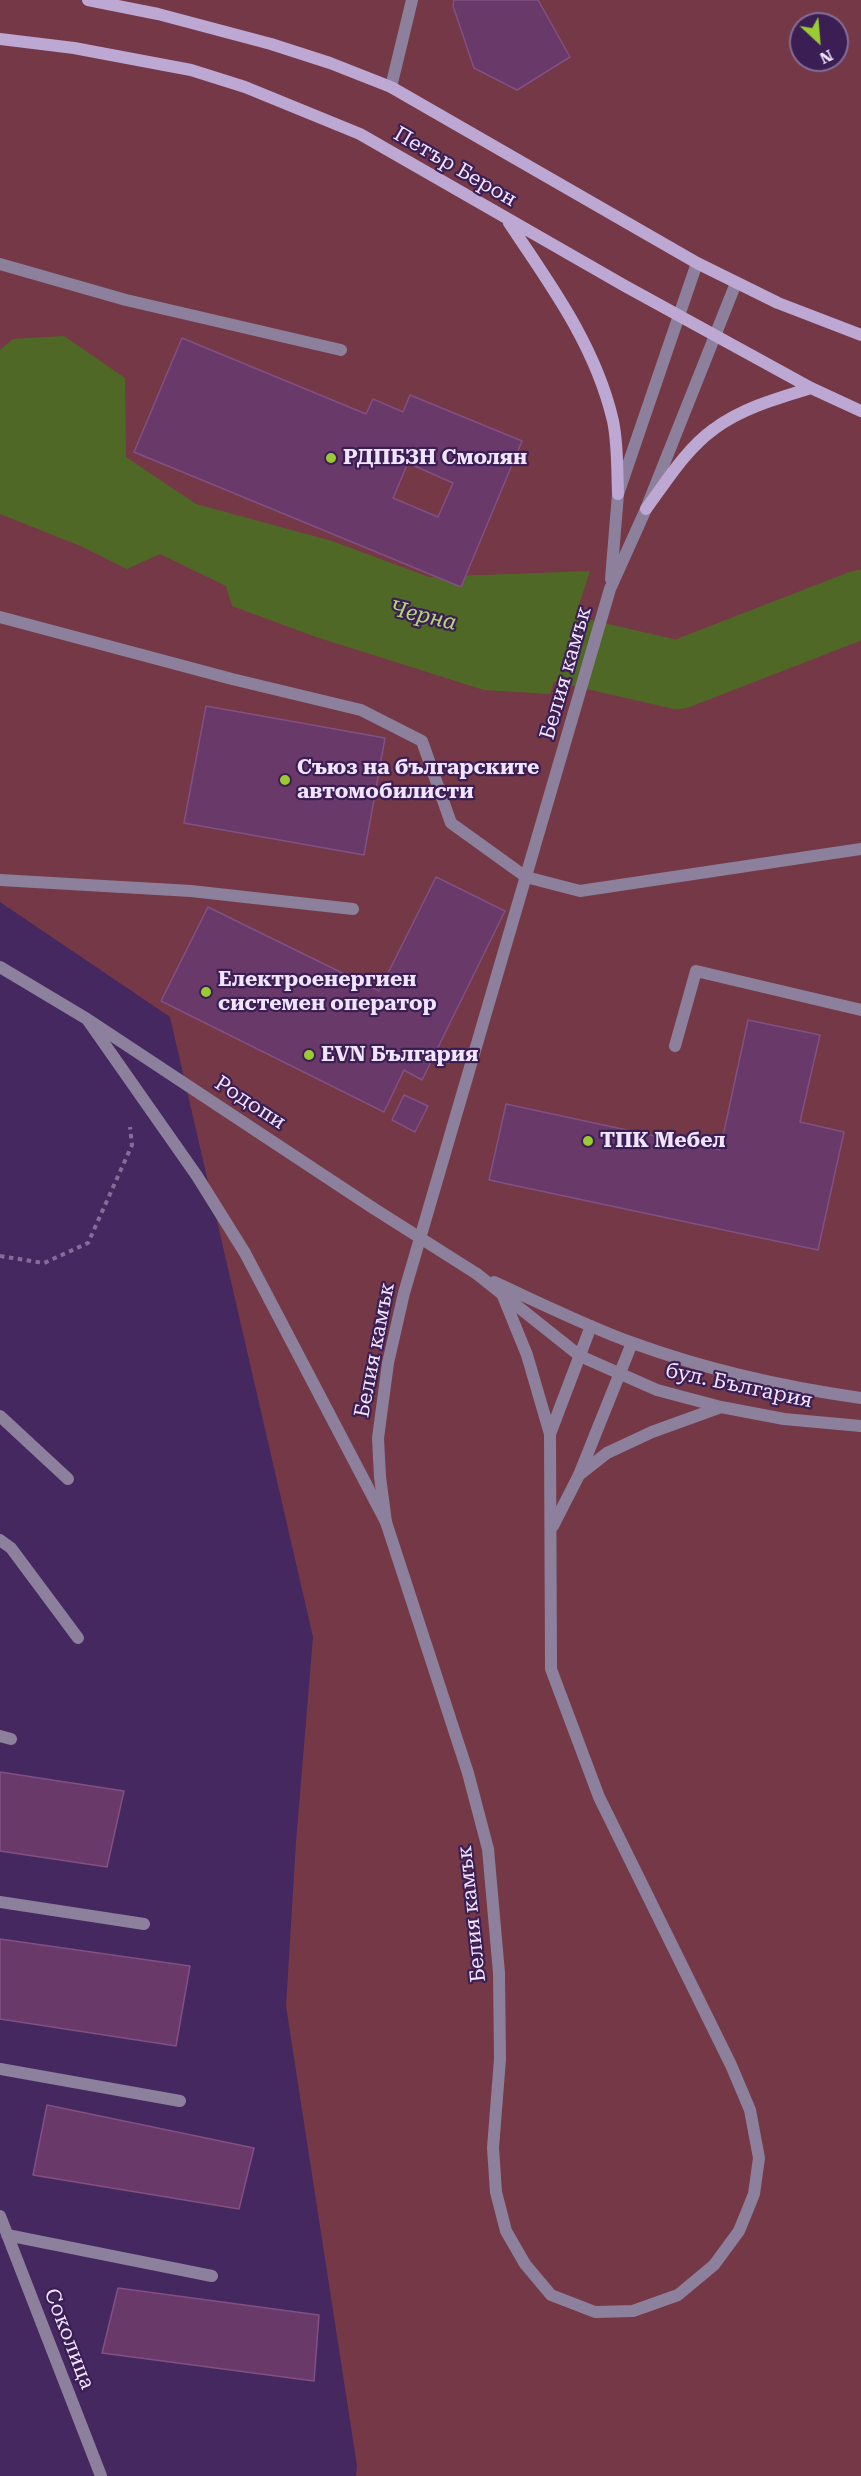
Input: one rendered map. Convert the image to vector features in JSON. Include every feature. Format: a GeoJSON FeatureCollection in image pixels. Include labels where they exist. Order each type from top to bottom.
{"type":"FeatureCollection","features":[{"type":"Feature","properties":{"kind":"main road","name":"Петър Берон"},"geometry":{"type":"LineString","coordinates":[[88,0],[158,14],[271,44],[391,87],[736,284],[861,335]]}},
{"type":"Feature","properties":{"kind":"main road","name":"Петър Берон"},"geometry":{"type":"LineString","coordinates":[[0,39],[74,48],[191,70],[245,87],[360,134],[507,220],[811,388],[861,411]]}},
{"type":"Feature","properties":{"kind":"main road"},"geometry":{"type":"LineString","coordinates":[[507,220],[579,332],[600,376],[613,422],[618,494]]}},
{"type":"Feature","properties":{"kind":"main road"},"geometry":{"type":"LineString","coordinates":[[646,510],[689,452],[713,429],[740,413],[811,388]]}},
{"type":"Feature","properties":{"kind":"street"},"geometry":{"type":"LineString","coordinates":[[391,87],[412,0]]}},
{"type":"Feature","properties":{"kind":"street","name":"Белия камък"},"geometry":{"type":"LineString","coordinates":[[610,589],[618,494],[697,263]]}},
{"type":"Feature","properties":{"kind":"street"},"geometry":{"type":"LineString","coordinates":[[0,264],[126,300],[341,350]]}},
{"type":"Feature","properties":{"kind":"street","name":"Белия камък"},"geometry":{"type":"LineString","coordinates":[[591,1326],[550,1434],[551,1670],[598,1797],[731,2065],[750,2110],[759,2158],[754,2194],[739,2231],[714,2265],[678,2295],[633,2311],[596,2312],[551,2295],[525,2264],[506,2231],[496,2192],[493,2148],[500,2049],[499,1973],[488,1849],[468,1773],[386,1522],[378,1438],[388,1363],[404,1293],[610,589],[646,510],[736,284]]}},
{"type":"Feature","properties":{"kind":"street"},"geometry":{"type":"LineString","coordinates":[[0,617],[232,679],[361,710],[422,741],[451,824],[526,877],[580,891],[861,849]]}},
{"type":"Feature","properties":{"kind":"street"},"geometry":{"type":"LineString","coordinates":[[0,880],[191,891],[353,909]]}},
{"type":"Feature","properties":{"kind":"street","name":"Родопи"},"geometry":{"type":"LineString","coordinates":[[0,967],[87,1019],[477,1274],[580,1356]]}},
{"type":"Feature","properties":{"kind":"street"},"geometry":{"type":"LineString","coordinates":[[675,1046],[696,971],[861,1010]]}},
{"type":"Feature","properties":{"kind":"street"},"geometry":{"type":"LineString","coordinates":[[87,1019],[191,1167],[245,1252],[386,1522]]}},
{"type":"Feature","properties":{"kind":"street","name":"Родопи"},"geometry":{"type":"LineString","coordinates":[[477,1274],[591,1326]]}},
{"type":"Feature","properties":{"kind":"street"},"geometry":{"type":"LineString","coordinates":[[502,1295],[527,1355],[550,1434]]}},
{"type":"Feature","properties":{"kind":"street","name":"бул. България"},"geometry":{"type":"LineString","coordinates":[[591,1326],[632,1343],[700,1365],[796,1389],[861,1398]]}},
{"type":"Feature","properties":{"kind":"street","name":"Белия камък"},"geometry":{"type":"LineString","coordinates":[[551,1530],[579,1475],[632,1343]]}},
{"type":"Feature","properties":{"kind":"street","name":"бул. България"},"geometry":{"type":"LineString","coordinates":[[580,1356],[657,1390],[721,1407],[784,1419],[861,1426]]}},
{"type":"Feature","properties":{"kind":"street"},"geometry":{"type":"LineString","coordinates":[[579,1475],[616,1449],[652,1432],[721,1407]]}},
{"type":"Feature","properties":{"kind":"street"},"geometry":{"type":"LineString","coordinates":[[0,1416],[68,1479]]}},
{"type":"Feature","properties":{"kind":"street"},"geometry":{"type":"LineString","coordinates":[[0,1540],[11,1548],[78,1638]]}},
{"type":"Feature","properties":{"kind":"street"},"geometry":{"type":"LineString","coordinates":[[0,1902],[144,1924]]}},
{"type":"Feature","properties":{"kind":"street"},"geometry":{"type":"LineString","coordinates":[[0,2069],[180,2101]]}},
{"type":"Feature","properties":{"kind":"street","name":"Соколица"},"geometry":{"type":"LineString","coordinates":[[0,2216],[101,2476]]}},
{"type":"Feature","properties":{"kind":"street"},"geometry":{"type":"LineString","coordinates":[[7,2235],[212,2276]]}},
{"type":"Feature","properties":{"kind":"path"},"geometry":{"type":"LineString","coordinates":[[0,1256],[44,1263],[88,1243],[132,1145],[130,1124]]}},
{"type":"Feature","properties":{"kind":"shaded area"},"geometry":{"type":"Polygon","coordinates":[[[0,0],[861,0],[861,2476],[356,2476],[357,2466],[286,2006],[296,1842],[313,1637],[170,1017],[0,902],[0,0]]]}},
{"type":"Feature","properties":{"kind":"water"},"geometry":{"type":"Polygon","coordinates":[[[64,336],[125,378],[126,457],[196,504],[332,541],[429,577],[590,571],[550,694],[484,690],[316,637],[232,606],[226,586],[160,554],[127,569],[83,547],[0,514],[0,350],[13,339],[64,336]]]}},
{"type":"Feature","properties":{"kind":"building"},"geometry":{"type":"Polygon","coordinates":[[[454,0],[538,0],[570,57],[517,90],[474,68],[453,6],[454,0]]]}},
{"type":"Feature","properties":{"kind":"building","name":"РДПБЗН Смолян"},"geometry":{"type":"Polygon","coordinates":[[[182,338],[366,414],[373,399],[403,412],[410,395],[522,441],[461,587],[134,452],[182,338]],[[408,463],[393,498],[438,517],[453,483],[408,463]]]}},
{"type":"Feature","properties":{"kind":"building","name":"Съюз на българските автомобилисти"},"geometry":{"type":"Polygon","coordinates":[[[206,706],[385,738],[364,855],[184,823],[206,706]]]}},
{"type":"Feature","properties":{"kind":"building"},"geometry":{"type":"Polygon","coordinates":[[[436,877],[505,911],[422,1080],[404,1070],[384,1112],[161,1001],[208,907],[379,991],[436,877]]]}},
{"type":"Feature","properties":{"kind":"building","name":"ТПК Мебел"},"geometry":{"type":"Polygon","coordinates":[[[748,1020],[820,1035],[800,1122],[844,1132],[818,1250],[489,1180],[506,1104],[720,1150],[748,1020]]]}},
{"type":"Feature","properties":{"kind":"building"},"geometry":{"type":"Polygon","coordinates":[[[404,1095],[428,1106],[415,1132],[392,1120],[404,1095]]]}},
{"type":"Feature","properties":{"kind":"building"},"geometry":{"type":"Polygon","coordinates":[[[0,1772],[124,1791],[107,1867],[0,1851],[0,1772]]]}},
{"type":"Feature","properties":{"kind":"building"},"geometry":{"type":"Polygon","coordinates":[[[0,1939],[190,1966],[176,2046],[0,2019],[0,1939]]]}},
{"type":"Feature","properties":{"kind":"building"},"geometry":{"type":"Polygon","coordinates":[[[47,2105],[254,2148],[239,2209],[33,2175],[47,2105]]]}},
{"type":"Feature","properties":{"kind":"building"},"geometry":{"type":"Polygon","coordinates":[[[118,2288],[319,2315],[314,2381],[102,2353],[118,2288]]]}},
{"type":"Feature","properties":{"kind":"waterway","name":"Черна"},"geometry":{"type":"LineString","coordinates":[[473,628],[678,675],[861,604]]}},
{"type":"Feature","properties":{"kind":"place","name":"РДПБЗН Смолян"},"geometry":{"type":"Point","coordinates":[331,458]}},
{"type":"Feature","properties":{"kind":"place","name":"Съюз на българските автомобилисти"},"geometry":{"type":"Point","coordinates":[285,780]}},
{"type":"Feature","properties":{"kind":"place","name":"Електроенергиен системен оператор"},"geometry":{"type":"Point","coordinates":[206,992]}},
{"type":"Feature","properties":{"kind":"place","name":"EVN България"},"geometry":{"type":"Point","coordinates":[309,1055]}},
{"type":"Feature","properties":{"kind":"place","name":"ТПК Мебел"},"geometry":{"type":"Point","coordinates":[588,1141]}}]}
